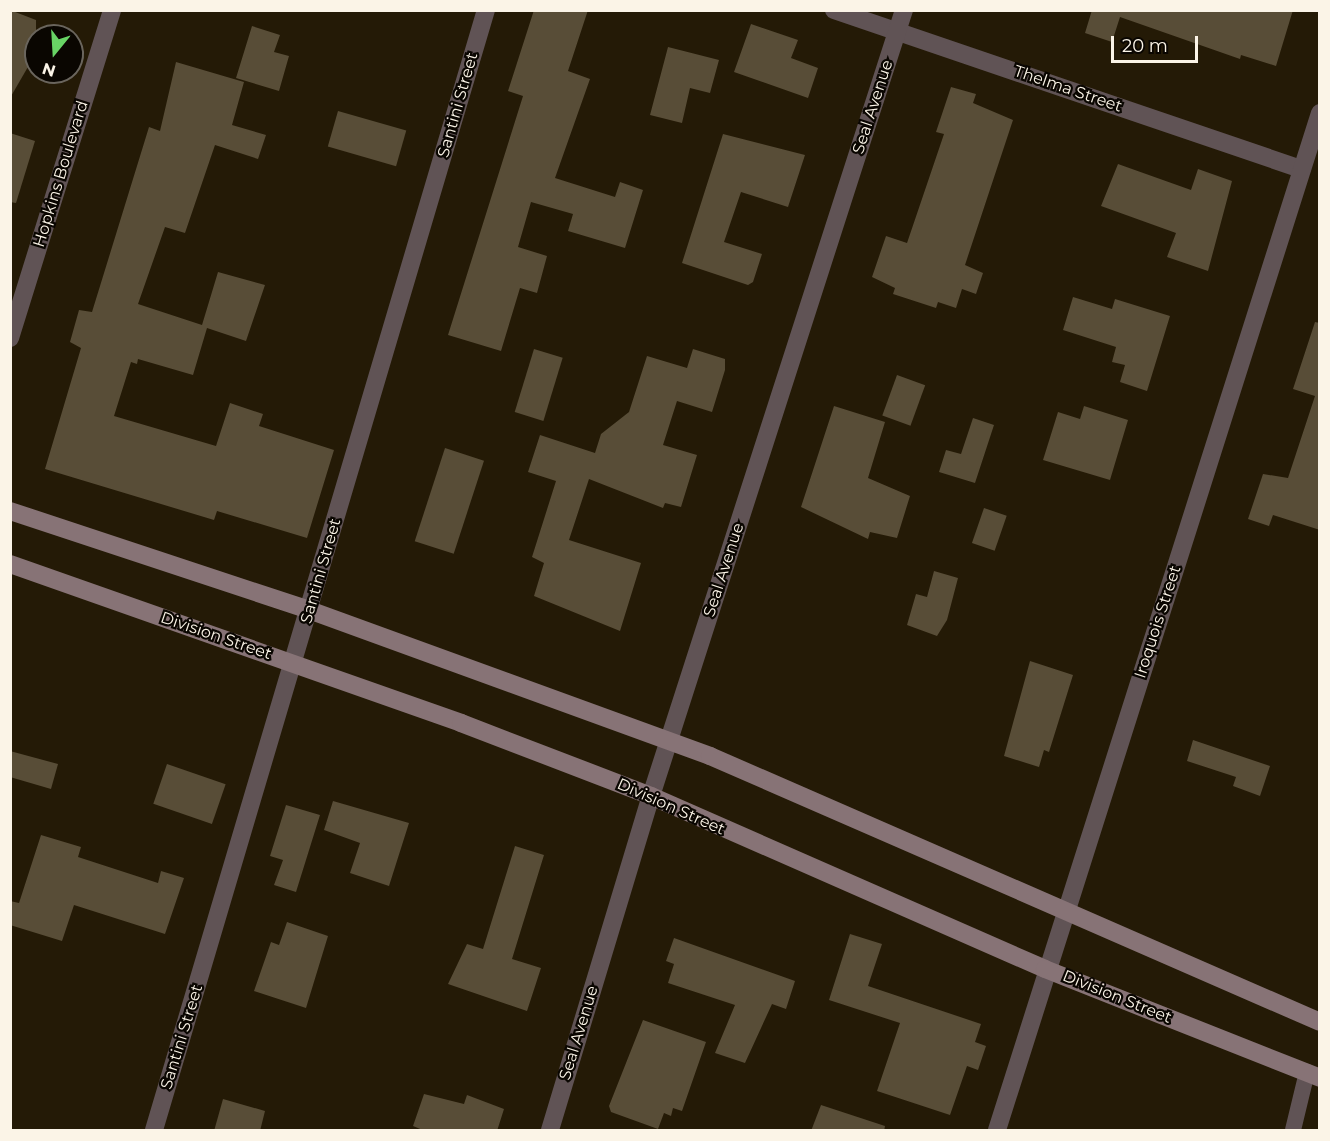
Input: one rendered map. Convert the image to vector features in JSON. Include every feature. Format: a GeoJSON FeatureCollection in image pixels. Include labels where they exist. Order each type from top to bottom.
{"type":"FeatureCollection","features":[{"type":"Feature","properties":{"kind":"main road"},"geometry":{"type":"LineString","coordinates":[[10,511],[309,610],[669,741],[1320,1022]]}},
{"type":"Feature","properties":{"kind":"main road","name":"Division Street"},"geometry":{"type":"LineString","coordinates":[[10,564],[294,663],[651,796],[1045,969],[1313,1075]]}},
{"type":"Feature","properties":{"kind":"street","name":"Hopkins Boulevard"},"geometry":{"type":"LineString","coordinates":[[10,338],[112,10]]}},
{"type":"Feature","properties":{"kind":"street","name":"Santini Street"},"geometry":{"type":"LineString","coordinates":[[154,1131],[486,10]]}},
{"type":"Feature","properties":{"kind":"street","name":"Thelma Street"},"geometry":{"type":"LineString","coordinates":[[834,10],[1302,169]]}},
{"type":"Feature","properties":{"kind":"street","name":"Seal Avenue"},"geometry":{"type":"LineString","coordinates":[[550,1131],[651,796],[904,10]]}},
{"type":"Feature","properties":{"kind":"street","name":"Iroquois Street"},"geometry":{"type":"LineString","coordinates":[[997,1131],[1045,969],[1320,113]]}},
{"type":"Feature","properties":{"kind":"lane"},"geometry":{"type":"LineString","coordinates":[[1293,1131],[1313,1075]]}},
{"type":"Feature","properties":{"kind":"building"},"geometry":{"type":"Polygon","coordinates":[[[10,10],[36,20],[36,24],[24,24],[24,74],[10,98],[10,10]]]}},
{"type":"Feature","properties":{"kind":"building"},"geometry":{"type":"Polygon","coordinates":[[[534,10],[588,10],[568,71],[590,79],[555,178],[615,197],[620,182],[643,190],[625,248],[568,231],[573,214],[531,202],[518,247],[547,256],[537,293],[520,288],[501,351],[448,335],[523,96],[508,91],[534,10]]]}},
{"type":"Feature","properties":{"kind":"building"},"geometry":{"type":"Polygon","coordinates":[[[1092,10],[1293,10],[1276,66],[1241,55],[1240,59],[1120,17],[1112,42],[1085,33],[1092,10]]]}},
{"type":"Feature","properties":{"kind":"building"},"geometry":{"type":"Polygon","coordinates":[[[751,24],[798,40],[791,58],[818,68],[808,98],[734,72],[751,24]]]}},
{"type":"Feature","properties":{"kind":"building"},"geometry":{"type":"Polygon","coordinates":[[[252,26],[280,35],[274,52],[289,56],[279,91],[236,78],[252,26]]]}},
{"type":"Feature","properties":{"kind":"building"},"geometry":{"type":"Polygon","coordinates":[[[668,47],[719,60],[710,93],[690,88],[682,123],[650,115],[668,47]]]}},
{"type":"Feature","properties":{"kind":"building"},"geometry":{"type":"Polygon","coordinates":[[[176,62],[244,82],[232,125],[266,135],[258,159],[215,145],[185,233],[165,227],[138,304],[202,325],[218,272],[265,285],[246,341],[207,328],[193,375],[138,359],[137,364],[131,362],[114,416],[216,446],[230,403],[263,414],[259,426],[334,450],[307,538],[217,511],[214,520],[45,469],[81,348],[70,342],[79,310],[92,312],[149,127],[160,131],[176,62]]]}},
{"type":"Feature","properties":{"kind":"building"},"geometry":{"type":"Polygon","coordinates":[[[951,87],[976,94],[973,103],[1013,120],[965,265],[983,273],[976,294],[962,289],[956,308],[938,302],[936,308],[893,294],[895,288],[872,277],[886,236],[907,243],[944,134],[936,132],[951,87]]]}},
{"type":"Feature","properties":{"kind":"building"},"geometry":{"type":"Polygon","coordinates":[[[338,111],[406,131],[396,166],[328,147],[338,111]]]}},
{"type":"Feature","properties":{"kind":"building"},"geometry":{"type":"Polygon","coordinates":[[[10,133],[35,141],[16,203],[10,202],[10,133]]]}},
{"type":"Feature","properties":{"kind":"building"},"geometry":{"type":"Polygon","coordinates":[[[723,134],[805,155],[788,207],[741,192],[724,242],[762,254],[753,282],[748,285],[682,263],[723,134]]]}},
{"type":"Feature","properties":{"kind":"building"},"geometry":{"type":"Polygon","coordinates":[[[1118,164],[1191,190],[1198,169],[1232,181],[1208,271],[1167,257],[1176,233],[1101,206],[1118,164]]]}},
{"type":"Feature","properties":{"kind":"building"},"geometry":{"type":"Polygon","coordinates":[[[1073,297],[1112,309],[1115,299],[1170,316],[1147,391],[1120,382],[1125,365],[1112,362],[1116,347],[1063,330],[1073,297]]]}},
{"type":"Feature","properties":{"kind":"building"},"geometry":{"type":"Polygon","coordinates":[[[1315,322],[1320,323],[1320,530],[1273,515],[1269,526],[1248,519],[1263,474],[1288,478],[1315,396],[1293,389],[1315,322]]]}},
{"type":"Feature","properties":{"kind":"building"},"geometry":{"type":"Polygon","coordinates":[[[534,349],[563,358],[543,421],[515,412],[534,349]]]}},
{"type":"Feature","properties":{"kind":"building"},"geometry":{"type":"Polygon","coordinates":[[[693,349],[725,359],[725,370],[712,412],[677,401],[663,445],[697,455],[681,507],[665,503],[663,508],[589,479],[569,540],[641,563],[620,631],[534,596],[544,563],[532,557],[556,481],[528,472],[540,435],[595,453],[601,434],[629,412],[647,356],[687,368],[693,349]]]}},
{"type":"Feature","properties":{"kind":"building"},"geometry":{"type":"Polygon","coordinates":[[[897,375],[925,385],[910,426],[882,415],[897,375]]]}},
{"type":"Feature","properties":{"kind":"building"},"geometry":{"type":"Polygon","coordinates":[[[834,406],[885,422],[868,478],[910,496],[897,538],[870,532],[868,539],[801,507],[834,406]]]}},
{"type":"Feature","properties":{"kind":"building"},"geometry":{"type":"Polygon","coordinates":[[[1084,406],[1128,420],[1110,480],[1043,460],[1058,412],[1080,419],[1084,406]]]}},
{"type":"Feature","properties":{"kind":"building"},"geometry":{"type":"Polygon","coordinates":[[[973,418],[994,425],[975,483],[939,472],[946,450],[961,454],[973,418]]]}},
{"type":"Feature","properties":{"kind":"building"},"geometry":{"type":"Polygon","coordinates":[[[445,448],[484,461],[454,554],[415,541],[445,448]]]}},
{"type":"Feature","properties":{"kind":"building"},"geometry":{"type":"Polygon","coordinates":[[[984,508],[1007,516],[995,551],[972,543],[984,508]]]}},
{"type":"Feature","properties":{"kind":"building"},"geometry":{"type":"Polygon","coordinates":[[[934,571],[958,578],[947,620],[937,636],[907,625],[916,594],[927,597],[934,571]]]}},
{"type":"Feature","properties":{"kind":"building"},"geometry":{"type":"Polygon","coordinates":[[[1030,661],[1073,675],[1049,752],[1044,750],[1039,767],[1004,756],[1030,661]]]}},
{"type":"Feature","properties":{"kind":"building"},"geometry":{"type":"Polygon","coordinates":[[[1193,740],[1270,766],[1260,796],[1233,786],[1236,777],[1187,761],[1193,740]]]}},
{"type":"Feature","properties":{"kind":"building"},"geometry":{"type":"Polygon","coordinates":[[[10,751],[58,764],[51,789],[10,777],[10,751]]]}},
{"type":"Feature","properties":{"kind":"building"},"geometry":{"type":"Polygon","coordinates":[[[167,764],[226,784],[212,824],[153,804],[167,764]]]}},
{"type":"Feature","properties":{"kind":"building"},"geometry":{"type":"Polygon","coordinates":[[[333,801],[409,823],[389,886],[350,873],[360,843],[324,830],[333,801]]]}},
{"type":"Feature","properties":{"kind":"building"},"geometry":{"type":"Polygon","coordinates":[[[286,805],[320,815],[296,892],[274,885],[283,860],[270,856],[286,805]]]}},
{"type":"Feature","properties":{"kind":"building"},"geometry":{"type":"Polygon","coordinates":[[[41,835],[81,847],[78,857],[158,883],[161,871],[184,878],[165,934],[74,905],[62,941],[10,925],[10,901],[19,903],[41,835]]]}},
{"type":"Feature","properties":{"kind":"building"},"geometry":{"type":"Polygon","coordinates":[[[515,846],[544,855],[512,959],[541,968],[527,1011],[448,984],[467,944],[483,949],[515,846]]]}},
{"type":"Feature","properties":{"kind":"building"},"geometry":{"type":"Polygon","coordinates":[[[287,922],[328,936],[306,1008],[254,991],[271,942],[279,945],[287,922]]]}},
{"type":"Feature","properties":{"kind":"building"},"geometry":{"type":"Polygon","coordinates":[[[850,934],[882,944],[868,986],[981,1024],[975,1042],[986,1046],[978,1070],[967,1066],[950,1115],[877,1091],[900,1023],[829,1000],[850,934]]]}},
{"type":"Feature","properties":{"kind":"building"},"geometry":{"type":"Polygon","coordinates":[[[674,938],[795,981],[786,1009],[772,1004],[745,1063],[715,1053],[735,1005],[668,983],[674,964],[666,961],[674,938]]]}},
{"type":"Feature","properties":{"kind":"building"},"geometry":{"type":"Polygon","coordinates":[[[643,1020],[706,1042],[682,1111],[673,1108],[671,1116],[664,1113],[658,1129],[611,1112],[609,1106],[643,1020]]]}},
{"type":"Feature","properties":{"kind":"building"},"geometry":{"type":"Polygon","coordinates":[[[424,1094],[464,1104],[467,1095],[504,1109],[497,1131],[425,1131],[413,1126],[424,1094]]]}},
{"type":"Feature","properties":{"kind":"building"},"geometry":{"type":"Polygon","coordinates":[[[223,1099],[265,1111],[260,1131],[214,1131],[223,1099]]]}},
{"type":"Feature","properties":{"kind":"building"},"geometry":{"type":"Polygon","coordinates":[[[821,1105],[885,1126],[884,1131],[811,1131],[821,1105]]]}}]}
